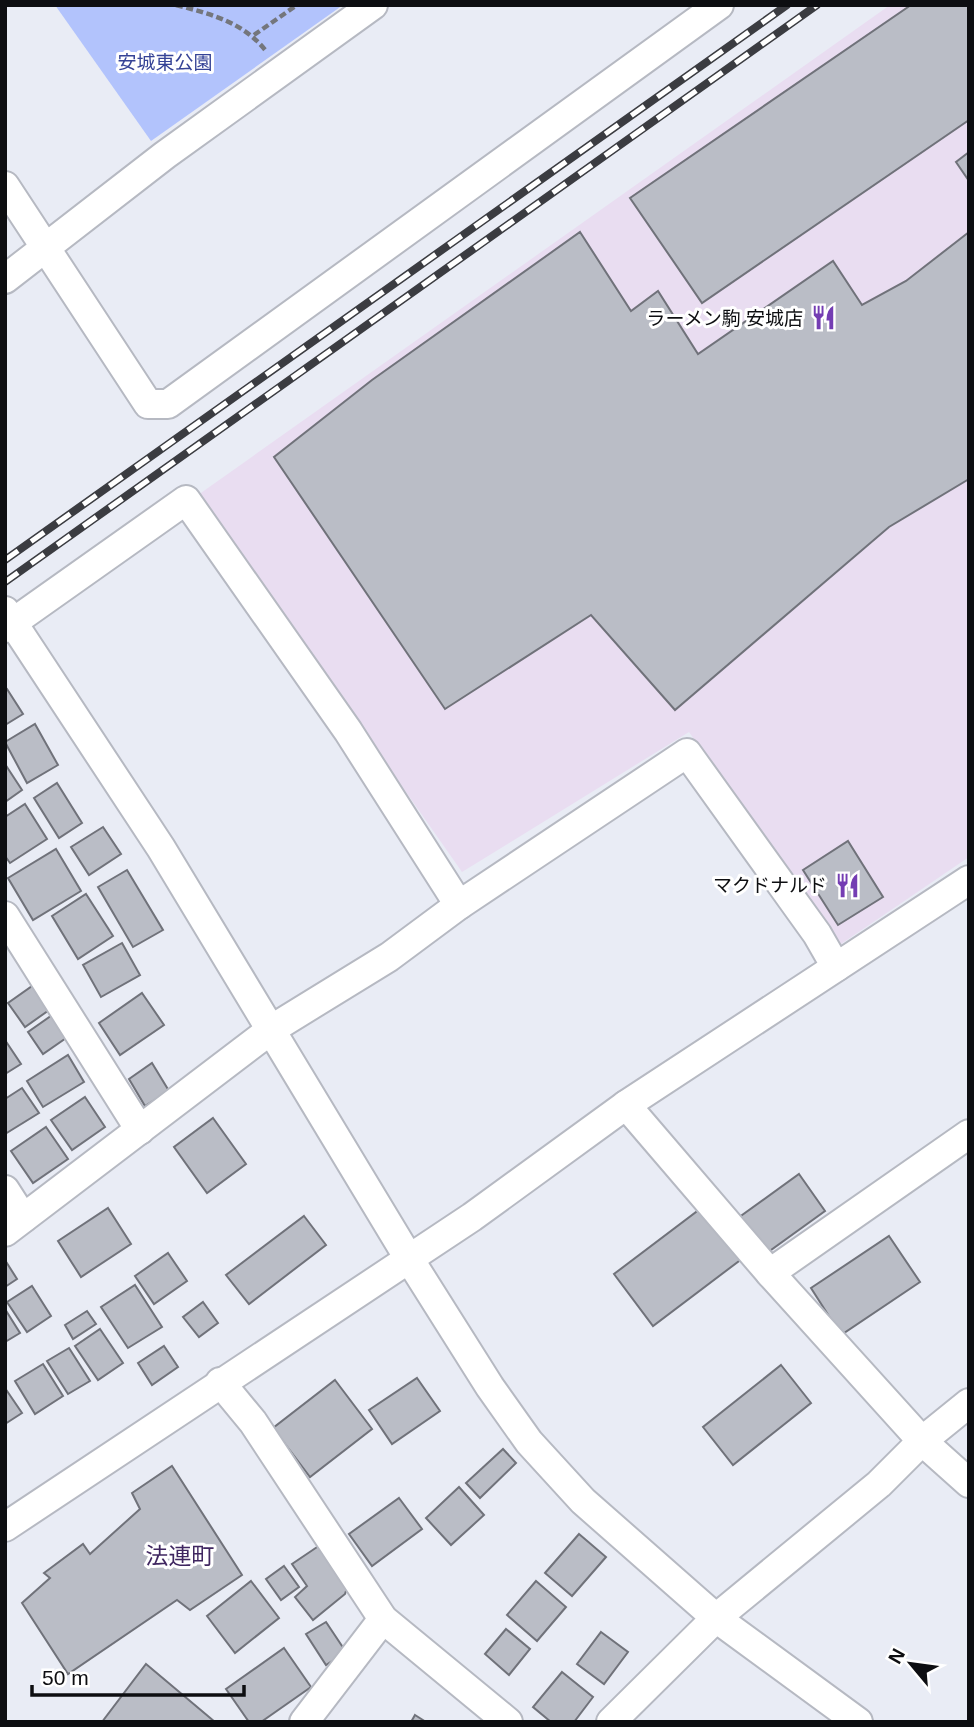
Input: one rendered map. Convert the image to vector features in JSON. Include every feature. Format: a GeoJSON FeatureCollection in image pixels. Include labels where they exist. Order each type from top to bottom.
{"type":"FeatureCollection","features":[{"type":"Feature","properties":{"kind":"street"},"geometry":{"type":"LineString","coordinates":[[5,279],[47,250],[165,155],[283,73],[373,5]]}},
{"type":"Feature","properties":{"kind":"street"},"geometry":{"type":"LineString","coordinates":[[5,186],[148,404],[168,404],[719,5]]}},
{"type":"Feature","properties":{"kind":"street"},"geometry":{"type":"LineString","coordinates":[[459,905],[348,730],[186,500],[8,621],[161,849],[408,1257],[489,1387],[529,1442],[583,1501],[716,1618],[858,1722]]}},
{"type":"Feature","properties":{"kind":"street"},"geometry":{"type":"LineString","coordinates":[[5,1190],[14,1225],[272,1029],[389,957],[459,905],[687,753],[817,934],[836,967]]}},
{"type":"Feature","properties":{"kind":"street"},"geometry":{"type":"LineString","coordinates":[[5,1527],[219,1382],[472,1217],[626,1105],[969,880]]}},
{"type":"Feature","properties":{"kind":"street"},"geometry":{"type":"LineString","coordinates":[[5,916],[140,1130]]}},
{"type":"Feature","properties":{"kind":"street"},"geometry":{"type":"LineString","coordinates":[[626,1105],[770,1273],[922,1441],[969,1483]]}},
{"type":"Feature","properties":{"kind":"street"},"geometry":{"type":"LineString","coordinates":[[770,1273],[969,1135]]}},
{"type":"Feature","properties":{"kind":"street"},"geometry":{"type":"LineString","coordinates":[[219,1382],[253,1422],[383,1619],[508,1722]]}},
{"type":"Feature","properties":{"kind":"street"},"geometry":{"type":"LineString","coordinates":[[611,1722],[716,1618],[878,1484],[922,1441],[969,1403]]}},
{"type":"Feature","properties":{"kind":"street"},"geometry":{"type":"LineString","coordinates":[[304,1722],[383,1619]]}},
{"type":"Feature","properties":{"kind":"path"},"geometry":{"type":"LineString","coordinates":[[176,5],[219,16],[254,35],[283,73]]}},
{"type":"Feature","properties":{"kind":"path"},"geometry":{"type":"LineString","coordinates":[[254,35],[297,5]]}},
{"type":"Feature","properties":{"kind":"shaded area"},"geometry":{"type":"Polygon","coordinates":[[[890,5],[969,5],[969,857],[841,944],[689,732],[462,872],[198,495],[890,5]]]}},
{"type":"Feature","properties":{"kind":"green space","name":"安城東公園"},"geometry":{"type":"Polygon","coordinates":[[[55,5],[343,5],[151,141],[55,5]]]}},
{"type":"Feature","properties":{"kind":"building"},"geometry":{"type":"Polygon","coordinates":[[[911,5],[969,5],[969,120],[702,303],[630,198],[911,5]]]}},
{"type":"Feature","properties":{"kind":"building"},"geometry":{"type":"Polygon","coordinates":[[[969,152],[969,181],[956,162],[969,152]]]}},
{"type":"Feature","properties":{"kind":"building"},"geometry":{"type":"Polygon","coordinates":[[[580,232],[631,311],[658,291],[698,354],[833,261],[862,305],[906,281],[969,232],[969,479],[889,527],[675,710],[591,615],[445,709],[274,457],[372,380],[580,232]]]}},
{"type":"Feature","properties":{"kind":"building"},"geometry":{"type":"Polygon","coordinates":[[[7,689],[23,714],[5,725],[5,690],[7,689]]]}},
{"type":"Feature","properties":{"kind":"building"},"geometry":{"type":"Polygon","coordinates":[[[35,724],[58,765],[27,783],[5,742],[35,724]]]}},
{"type":"Feature","properties":{"kind":"building"},"geometry":{"type":"Polygon","coordinates":[[[5,764],[22,790],[5,802],[5,764]]]}},
{"type":"Feature","properties":{"kind":"building"},"geometry":{"type":"Polygon","coordinates":[[[57,783],[82,823],[59,838],[34,798],[57,783]]]}},
{"type":"Feature","properties":{"kind":"building"},"geometry":{"type":"Polygon","coordinates":[[[25,804],[47,839],[10,863],[5,856],[5,817],[25,804]]]}},
{"type":"Feature","properties":{"kind":"building"},"geometry":{"type":"Polygon","coordinates":[[[103,827],[121,854],[89,875],[71,847],[103,827]]]}},
{"type":"Feature","properties":{"kind":"building"},"geometry":{"type":"Polygon","coordinates":[[[848,841],[883,897],[838,925],[803,870],[848,841]]]}},
{"type":"Feature","properties":{"kind":"building"},"geometry":{"type":"Polygon","coordinates":[[[56,849],[81,891],[33,920],[8,878],[56,849]]]}},
{"type":"Feature","properties":{"kind":"building"},"geometry":{"type":"Polygon","coordinates":[[[127,870],[163,930],[133,947],[98,887],[127,870]]]}},
{"type":"Feature","properties":{"kind":"building"},"geometry":{"type":"Polygon","coordinates":[[[86,894],[113,936],[78,959],[52,916],[86,894]]]}},
{"type":"Feature","properties":{"kind":"building"},"geometry":{"type":"Polygon","coordinates":[[[122,943],[140,975],[101,997],[83,965],[122,943]]]}},
{"type":"Feature","properties":{"kind":"building"},"geometry":{"type":"Polygon","coordinates":[[[35,984],[52,1008],[25,1027],[8,1003],[35,984]]]}},
{"type":"Feature","properties":{"kind":"building"},"geometry":{"type":"Polygon","coordinates":[[[142,993],[164,1025],[120,1055],[99,1023],[142,993]]]}},
{"type":"Feature","properties":{"kind":"building"},"geometry":{"type":"Polygon","coordinates":[[[55,1013],[69,1036],[43,1054],[28,1032],[55,1013]]]}},
{"type":"Feature","properties":{"kind":"building"},"geometry":{"type":"Polygon","coordinates":[[[5,1040],[21,1064],[5,1074],[5,1040]]]}},
{"type":"Feature","properties":{"kind":"building"},"geometry":{"type":"Polygon","coordinates":[[[68,1055],[84,1082],[43,1107],[27,1081],[68,1055]]]}},
{"type":"Feature","properties":{"kind":"building"},"geometry":{"type":"Polygon","coordinates":[[[152,1063],[169,1091],[145,1106],[129,1079],[152,1063]]]}},
{"type":"Feature","properties":{"kind":"building"},"geometry":{"type":"Polygon","coordinates":[[[22,1088],[39,1113],[5,1134],[5,1099],[22,1088]]]}},
{"type":"Feature","properties":{"kind":"building"},"geometry":{"type":"Polygon","coordinates":[[[85,1097],[105,1127],[72,1150],[51,1120],[85,1097]]]}},
{"type":"Feature","properties":{"kind":"building"},"geometry":{"type":"Polygon","coordinates":[[[213,1118],[246,1164],[207,1193],[174,1147],[213,1118]]]}},
{"type":"Feature","properties":{"kind":"building"},"geometry":{"type":"Polygon","coordinates":[[[46,1127],[68,1159],[33,1183],[11,1151],[46,1127]]]}},
{"type":"Feature","properties":{"kind":"building"},"geometry":{"type":"Polygon","coordinates":[[[799,1174],[825,1211],[764,1255],[738,1218],[799,1174]]]}},
{"type":"Feature","properties":{"kind":"building"},"geometry":{"type":"Polygon","coordinates":[[[708,1203],[747,1255],[653,1326],[614,1274],[708,1203]]]}},
{"type":"Feature","properties":{"kind":"building"},"geometry":{"type":"Polygon","coordinates":[[[108,1208],[131,1244],[81,1277],[58,1241],[108,1208]]]}},
{"type":"Feature","properties":{"kind":"building"},"geometry":{"type":"Polygon","coordinates":[[[304,1216],[326,1245],[249,1304],[226,1275],[304,1216]]]}},
{"type":"Feature","properties":{"kind":"building"},"geometry":{"type":"Polygon","coordinates":[[[889,1236],[920,1282],[841,1335],[811,1288],[889,1236]]]}},
{"type":"Feature","properties":{"kind":"building"},"geometry":{"type":"Polygon","coordinates":[[[168,1253],[187,1281],[154,1304],[135,1276],[168,1253]]]}},
{"type":"Feature","properties":{"kind":"building"},"geometry":{"type":"Polygon","coordinates":[[[5,1260],[17,1279],[5,1287],[5,1260]]]}},
{"type":"Feature","properties":{"kind":"building"},"geometry":{"type":"Polygon","coordinates":[[[135,1285],[162,1327],[128,1348],[101,1307],[135,1285]]]}},
{"type":"Feature","properties":{"kind":"building"},"geometry":{"type":"Polygon","coordinates":[[[32,1286],[51,1316],[27,1332],[7,1302],[32,1286]]]}},
{"type":"Feature","properties":{"kind":"building"},"geometry":{"type":"Polygon","coordinates":[[[203,1302],[218,1323],[199,1337],[183,1317],[203,1302]]]}},
{"type":"Feature","properties":{"kind":"building"},"geometry":{"type":"Polygon","coordinates":[[[5,1309],[20,1333],[5,1342],[5,1309]]]}},
{"type":"Feature","properties":{"kind":"building"},"geometry":{"type":"Polygon","coordinates":[[[87,1311],[96,1324],[73,1339],[65,1325],[87,1311]]]}},
{"type":"Feature","properties":{"kind":"building"},"geometry":{"type":"Polygon","coordinates":[[[100,1329],[123,1363],[98,1380],[75,1346],[100,1329]]]}},
{"type":"Feature","properties":{"kind":"building"},"geometry":{"type":"Polygon","coordinates":[[[164,1346],[178,1367],[152,1385],[138,1363],[164,1346]]]}},
{"type":"Feature","properties":{"kind":"building"},"geometry":{"type":"Polygon","coordinates":[[[69,1348],[90,1381],[68,1394],[47,1361],[69,1348]]]}},
{"type":"Feature","properties":{"kind":"building"},"geometry":{"type":"Polygon","coordinates":[[[43,1364],[63,1396],[35,1414],[15,1381],[43,1364]]]}},
{"type":"Feature","properties":{"kind":"building"},"geometry":{"type":"Polygon","coordinates":[[[781,1365],[811,1403],[733,1465],[703,1427],[781,1365]]]}},
{"type":"Feature","properties":{"kind":"building"},"geometry":{"type":"Polygon","coordinates":[[[417,1378],[440,1411],[392,1444],[369,1410],[417,1378]]]}},
{"type":"Feature","properties":{"kind":"building"},"geometry":{"type":"Polygon","coordinates":[[[335,1380],[372,1429],[310,1477],[273,1428],[335,1380]]]}},
{"type":"Feature","properties":{"kind":"building"},"geometry":{"type":"Polygon","coordinates":[[[5,1388],[22,1413],[5,1424],[5,1388]]]}},
{"type":"Feature","properties":{"kind":"building"},"geometry":{"type":"Polygon","coordinates":[[[503,1449],[516,1463],[480,1498],[466,1483],[503,1449]]]}},
{"type":"Feature","properties":{"kind":"building"},"geometry":{"type":"Polygon","coordinates":[[[172,1466],[242,1575],[190,1610],[177,1600],[68,1674],[22,1603],[50,1578],[44,1573],[83,1544],[90,1554],[140,1509],[132,1493],[172,1466]]]}},
{"type":"Feature","properties":{"kind":"building"},"geometry":{"type":"Polygon","coordinates":[[[459,1487],[484,1515],[451,1545],[426,1518],[459,1487]]]}},
{"type":"Feature","properties":{"kind":"building"},"geometry":{"type":"Polygon","coordinates":[[[399,1498],[422,1529],[372,1566],[349,1534],[399,1498]]]}},
{"type":"Feature","properties":{"kind":"building"},"geometry":{"type":"Polygon","coordinates":[[[579,1534],[606,1557],[572,1596],[545,1573],[579,1534]]]}},
{"type":"Feature","properties":{"kind":"building"},"geometry":{"type":"Polygon","coordinates":[[[326,1541],[351,1575],[345,1594],[313,1620],[295,1597],[307,1586],[292,1564],[326,1541]]]}},
{"type":"Feature","properties":{"kind":"building"},"geometry":{"type":"Polygon","coordinates":[[[284,1566],[299,1587],[281,1600],[266,1579],[284,1566]]]}},
{"type":"Feature","properties":{"kind":"building"},"geometry":{"type":"Polygon","coordinates":[[[251,1581],[279,1618],[235,1653],[207,1616],[251,1581]]]}},
{"type":"Feature","properties":{"kind":"building"},"geometry":{"type":"Polygon","coordinates":[[[536,1581],[566,1607],[537,1641],[507,1615],[536,1581]]]}},
{"type":"Feature","properties":{"kind":"building"},"geometry":{"type":"Polygon","coordinates":[[[326,1622],[346,1652],[326,1665],[306,1634],[326,1622]]]}},
{"type":"Feature","properties":{"kind":"building"},"geometry":{"type":"Polygon","coordinates":[[[506,1629],[530,1649],[509,1675],[485,1654],[506,1629]]]}},
{"type":"Feature","properties":{"kind":"building"},"geometry":{"type":"Polygon","coordinates":[[[601,1632],[628,1652],[604,1684],[577,1664],[601,1632]]]}},
{"type":"Feature","properties":{"kind":"building"},"geometry":{"type":"Polygon","coordinates":[[[284,1648],[311,1687],[261,1722],[249,1722],[226,1689],[284,1648]]]}},
{"type":"Feature","properties":{"kind":"building"},"geometry":{"type":"Polygon","coordinates":[[[146,1664],[215,1722],[102,1722],[146,1664]]]}},
{"type":"Feature","properties":{"kind":"building"},"geometry":{"type":"Polygon","coordinates":[[[562,1672],[593,1697],[574,1722],[551,1722],[533,1707],[562,1672]]]}},
{"type":"Feature","properties":{"kind":"building"},"geometry":{"type":"Polygon","coordinates":[[[415,1715],[426,1722],[411,1722],[415,1715]]]}},
{"type":"Feature","properties":{"kind":"railway"},"geometry":{"type":"LineString","coordinates":[[5,560],[787,5]]}},
{"type":"Feature","properties":{"kind":"railway"},"geometry":{"type":"LineString","coordinates":[[5,582],[817,5]]}},
{"type":"Feature","properties":{"kind":"place","name":"ラーメン駒 安城店"},"geometry":{"type":"Point","coordinates":[823,318]}},
{"type":"Feature","properties":{"kind":"place","name":"マクドナルド"},"geometry":{"type":"Point","coordinates":[847,885]}},
{"type":"Feature","properties":{"kind":"district","name":"法連町"},"geometry":{"type":"Point","coordinates":[180,1556]}}]}
